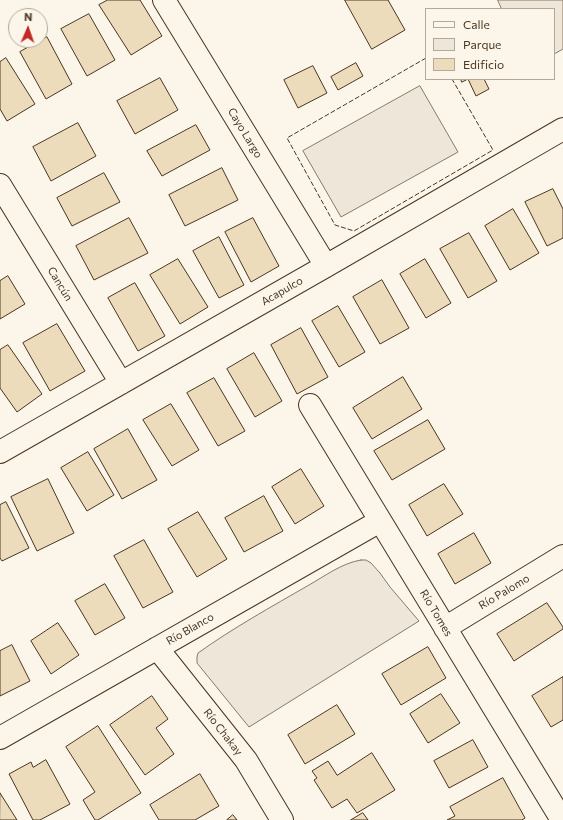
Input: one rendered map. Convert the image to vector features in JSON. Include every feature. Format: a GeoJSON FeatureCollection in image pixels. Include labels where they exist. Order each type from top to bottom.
{"type":"FeatureCollection","features":[{"type":"Feature","properties":{"kind":"street","name":"Cayo Largo"},"geometry":{"type":"LineString","coordinates":[[164,0],[326,266]]}},
{"type":"Feature","properties":{"kind":"street","name":"Acapulco"},"geometry":{"type":"LineString","coordinates":[[0,452],[563,129]]}},
{"type":"Feature","properties":{"kind":"street","name":"Cancún"},"geometry":{"type":"LineString","coordinates":[[0,185],[121,383]]}},
{"type":"Feature","properties":{"kind":"street","name":"Río Tomes"},"geometry":{"type":"LineString","coordinates":[[310,405],[562,820]]}},
{"type":"Feature","properties":{"kind":"street","name":"Río Blanco"},"geometry":{"type":"LineString","coordinates":[[0,738],[380,521]]}},
{"type":"Feature","properties":{"kind":"street","name":"Río Palomo"},"geometry":{"type":"LineString","coordinates":[[445,628],[563,556]]}},
{"type":"Feature","properties":{"kind":"street","name":"Río Chakay"},"geometry":{"type":"LineString","coordinates":[[157,648],[246,760],[282,820]]}},
{"type":"Feature","properties":{"kind":"green space"},"geometry":{"type":"Polygon","coordinates":[[[498,0],[563,0],[563,49],[555,53],[555,8],[502,8],[498,0]]]}},
{"type":"Feature","properties":{"kind":"green space"},"geometry":{"type":"Polygon","coordinates":[[[420,86],[458,152],[341,217],[303,151],[420,86]]]}},
{"type":"Feature","properties":{"kind":"green space"},"geometry":{"type":"Polygon","coordinates":[[[361,560],[366,560],[371,563],[419,621],[249,727],[197,663],[198,653],[238,626],[334,570],[361,560]]]}},
{"type":"Feature","properties":{"kind":"building"},"geometry":{"type":"Polygon","coordinates":[[[108,0],[140,0],[162,36],[131,55],[99,5],[108,0]]]}},
{"type":"Feature","properties":{"kind":"building"},"geometry":{"type":"Polygon","coordinates":[[[345,0],[388,0],[405,30],[372,49],[345,0]]]}},
{"type":"Feature","properties":{"kind":"building"},"geometry":{"type":"Polygon","coordinates":[[[89,14],[115,60],[87,76],[61,29],[89,14]]]}},
{"type":"Feature","properties":{"kind":"building"},"geometry":{"type":"Polygon","coordinates":[[[48,39],[72,84],[46,99],[20,52],[27,48],[48,48],[48,39]]]}},
{"type":"Feature","properties":{"kind":"building"},"geometry":{"type":"Polygon","coordinates":[[[6,58],[35,104],[7,121],[0,109],[0,62],[6,58]]]}},
{"type":"Feature","properties":{"kind":"building"},"geometry":{"type":"Polygon","coordinates":[[[356,63],[363,76],[338,90],[331,77],[356,63]]]}},
{"type":"Feature","properties":{"kind":"building"},"geometry":{"type":"Polygon","coordinates":[[[313,66],[327,93],[298,108],[284,80],[313,66]]]}},
{"type":"Feature","properties":{"kind":"building"},"geometry":{"type":"Polygon","coordinates":[[[160,78],[178,110],[135,134],[117,101],[160,78]]]}},
{"type":"Feature","properties":{"kind":"building"},"geometry":{"type":"Polygon","coordinates":[[[468,80],[484,80],[489,89],[476,96],[468,80]]]}},
{"type":"Feature","properties":{"kind":"building"},"geometry":{"type":"Polygon","coordinates":[[[78,123],[96,156],[51,181],[33,147],[78,123]]]}},
{"type":"Feature","properties":{"kind":"building"},"geometry":{"type":"Polygon","coordinates":[[[196,125],[210,150],[162,176],[147,151],[196,125]]]}},
{"type":"Feature","properties":{"kind":"building"},"geometry":{"type":"Polygon","coordinates":[[[222,168],[238,200],[185,226],[169,195],[222,168]]]}},
{"type":"Feature","properties":{"kind":"building"},"geometry":{"type":"Polygon","coordinates":[[[104,173],[120,202],[72,226],[57,198],[104,173]]]}},
{"type":"Feature","properties":{"kind":"building"},"geometry":{"type":"Polygon","coordinates":[[[553,189],[563,209],[563,238],[547,246],[525,202],[553,189]]]}},
{"type":"Feature","properties":{"kind":"building"},"geometry":{"type":"Polygon","coordinates":[[[513,209],[539,253],[510,270],[485,226],[513,209]]]}},
{"type":"Feature","properties":{"kind":"building"},"geometry":{"type":"Polygon","coordinates":[[[129,218],[148,253],[94,280],[76,246],[129,218]]]}},
{"type":"Feature","properties":{"kind":"building"},"geometry":{"type":"Polygon","coordinates":[[[253,218],[279,266],[251,282],[225,232],[253,218]]]}},
{"type":"Feature","properties":{"kind":"building"},"geometry":{"type":"Polygon","coordinates":[[[469,233],[497,281],[468,298],[440,249],[469,233]]]}},
{"type":"Feature","properties":{"kind":"building"},"geometry":{"type":"Polygon","coordinates":[[[219,237],[244,285],[219,298],[193,251],[219,237]]]}},
{"type":"Feature","properties":{"kind":"building"},"geometry":{"type":"Polygon","coordinates":[[[178,259],[208,307],[180,324],[150,275],[178,259]]]}},
{"type":"Feature","properties":{"kind":"building"},"geometry":{"type":"Polygon","coordinates":[[[425,259],[451,303],[426,318],[400,274],[425,259]]]}},
{"type":"Feature","properties":{"kind":"building"},"geometry":{"type":"Polygon","coordinates":[[[8,276],[25,304],[0,319],[0,281],[8,276]]]}},
{"type":"Feature","properties":{"kind":"building"},"geometry":{"type":"Polygon","coordinates":[[[382,280],[409,328],[380,344],[353,297],[382,280]]]}},
{"type":"Feature","properties":{"kind":"building"},"geometry":{"type":"Polygon","coordinates":[[[135,283],[165,336],[138,351],[108,298],[135,283]]]}},
{"type":"Feature","properties":{"kind":"building"},"geometry":{"type":"Polygon","coordinates":[[[338,306],[365,352],[339,367],[312,321],[338,306]]]}},
{"type":"Feature","properties":{"kind":"building"},"geometry":{"type":"Polygon","coordinates":[[[57,324],[85,371],[50,391],[23,343],[57,324]]]}},
{"type":"Feature","properties":{"kind":"building"},"geometry":{"type":"Polygon","coordinates":[[[301,328],[328,377],[297,394],[271,345],[301,328]]]}},
{"type":"Feature","properties":{"kind":"building"},"geometry":{"type":"Polygon","coordinates":[[[8,345],[42,394],[17,412],[0,388],[0,350],[8,345]]]}},
{"type":"Feature","properties":{"kind":"building"},"geometry":{"type":"Polygon","coordinates":[[[254,353],[282,401],[255,417],[227,369],[254,353]]]}},
{"type":"Feature","properties":{"kind":"building"},"geometry":{"type":"Polygon","coordinates":[[[403,377],[422,409],[372,439],[353,408],[403,377]]]}},
{"type":"Feature","properties":{"kind":"building"},"geometry":{"type":"Polygon","coordinates":[[[214,378],[245,431],[218,446],[187,393],[214,378]]]}},
{"type":"Feature","properties":{"kind":"building"},"geometry":{"type":"Polygon","coordinates":[[[171,404],[199,450],[172,466],[143,420],[171,404]]]}},
{"type":"Feature","properties":{"kind":"building"},"geometry":{"type":"Polygon","coordinates":[[[428,420],[445,449],[392,480],[374,451],[428,420]]]}},
{"type":"Feature","properties":{"kind":"building"},"geometry":{"type":"Polygon","coordinates":[[[128,429],[157,480],[122,499],[94,449],[128,429]]]}},
{"type":"Feature","properties":{"kind":"building"},"geometry":{"type":"Polygon","coordinates":[[[88,452],[114,495],[87,511],[61,468],[88,452]]]}},
{"type":"Feature","properties":{"kind":"building"},"geometry":{"type":"Polygon","coordinates":[[[301,469],[324,506],[295,524],[272,487],[301,469]]]}},
{"type":"Feature","properties":{"kind":"building"},"geometry":{"type":"Polygon","coordinates":[[[48,479],[74,533],[37,551],[11,497],[48,479]]]}},
{"type":"Feature","properties":{"kind":"building"},"geometry":{"type":"Polygon","coordinates":[[[444,484],[463,514],[427,536],[409,505],[444,484]]]}},
{"type":"Feature","properties":{"kind":"building"},"geometry":{"type":"Polygon","coordinates":[[[264,496],[283,531],[244,552],[225,518],[264,496]]]}},
{"type":"Feature","properties":{"kind":"building"},"geometry":{"type":"Polygon","coordinates":[[[6,502],[29,548],[2,561],[0,558],[0,505],[6,502]]]}},
{"type":"Feature","properties":{"kind":"building"},"geometry":{"type":"Polygon","coordinates":[[[198,512],[227,559],[197,577],[168,529],[198,512]]]}},
{"type":"Feature","properties":{"kind":"building"},"geometry":{"type":"Polygon","coordinates":[[[474,533],[491,563],[455,584],[438,554],[474,533]]]}},
{"type":"Feature","properties":{"kind":"building"},"geometry":{"type":"Polygon","coordinates":[[[144,540],[173,592],[143,608],[114,556],[144,540]]]}},
{"type":"Feature","properties":{"kind":"building"},"geometry":{"type":"Polygon","coordinates":[[[105,584],[125,618],[95,635],[75,601],[105,584]]]}},
{"type":"Feature","properties":{"kind":"building"},"geometry":{"type":"Polygon","coordinates":[[[547,603],[563,629],[514,661],[497,634],[547,603]]]}},
{"type":"Feature","properties":{"kind":"building"},"geometry":{"type":"Polygon","coordinates":[[[58,623],[79,655],[51,674],[31,641],[58,623]]]}},
{"type":"Feature","properties":{"kind":"building"},"geometry":{"type":"Polygon","coordinates":[[[12,645],[30,681],[0,696],[0,651],[12,645]]]}},
{"type":"Feature","properties":{"kind":"building"},"geometry":{"type":"Polygon","coordinates":[[[428,647],[446,678],[401,705],[382,674],[428,647]]]}},
{"type":"Feature","properties":{"kind":"building"},"geometry":{"type":"Polygon","coordinates":[[[563,677],[563,720],[551,727],[532,696],[563,677]]]}},
{"type":"Feature","properties":{"kind":"building"},"geometry":{"type":"Polygon","coordinates":[[[441,694],[460,723],[428,743],[410,714],[441,694]]]}},
{"type":"Feature","properties":{"kind":"building"},"geometry":{"type":"Polygon","coordinates":[[[152,696],[168,719],[156,728],[174,754],[145,775],[110,725],[152,696]]]}},
{"type":"Feature","properties":{"kind":"building"},"geometry":{"type":"Polygon","coordinates":[[[337,705],[355,734],[305,764],[288,735],[337,705]]]}},
{"type":"Feature","properties":{"kind":"building"},"geometry":{"type":"Polygon","coordinates":[[[98,726],[141,793],[98,820],[95,820],[83,800],[95,792],[66,747],[98,726]]]}},
{"type":"Feature","properties":{"kind":"building"},"geometry":{"type":"Polygon","coordinates":[[[473,740],[488,767],[449,788],[434,761],[473,740]]]}},
{"type":"Feature","properties":{"kind":"building"},"geometry":{"type":"Polygon","coordinates":[[[372,753],[395,790],[357,813],[347,799],[332,808],[314,780],[317,778],[312,771],[328,761],[337,775],[372,753]]]}},
{"type":"Feature","properties":{"kind":"building"},"geometry":{"type":"Polygon","coordinates":[[[46,760],[70,804],[40,820],[33,820],[9,774],[31,762],[33,767],[46,760]]]}},
{"type":"Feature","properties":{"kind":"building"},"geometry":{"type":"Polygon","coordinates":[[[200,774],[219,806],[195,820],[159,820],[150,805],[200,774]]]}},
{"type":"Feature","properties":{"kind":"building"},"geometry":{"type":"Polygon","coordinates":[[[503,778],[525,818],[522,820],[447,820],[455,816],[450,807],[503,778]]]}},
{"type":"Feature","properties":{"kind":"building"},"geometry":{"type":"Polygon","coordinates":[[[0,793],[17,820],[0,820],[0,793]]]}},
{"type":"Feature","properties":{"kind":"building"},"geometry":{"type":"Polygon","coordinates":[[[363,813],[368,820],[351,820],[363,813]]]}},
{"type":"Feature","properties":{"kind":"building"},"geometry":{"type":"Polygon","coordinates":[[[233,815],[237,820],[227,820],[233,815]]]}},
{"type":"Feature","properties":{"kind":"fence"},"geometry":{"type":"LineString","coordinates":[[425,59],[287,138],[335,225],[354,231],[493,150],[453,80]]}}]}
